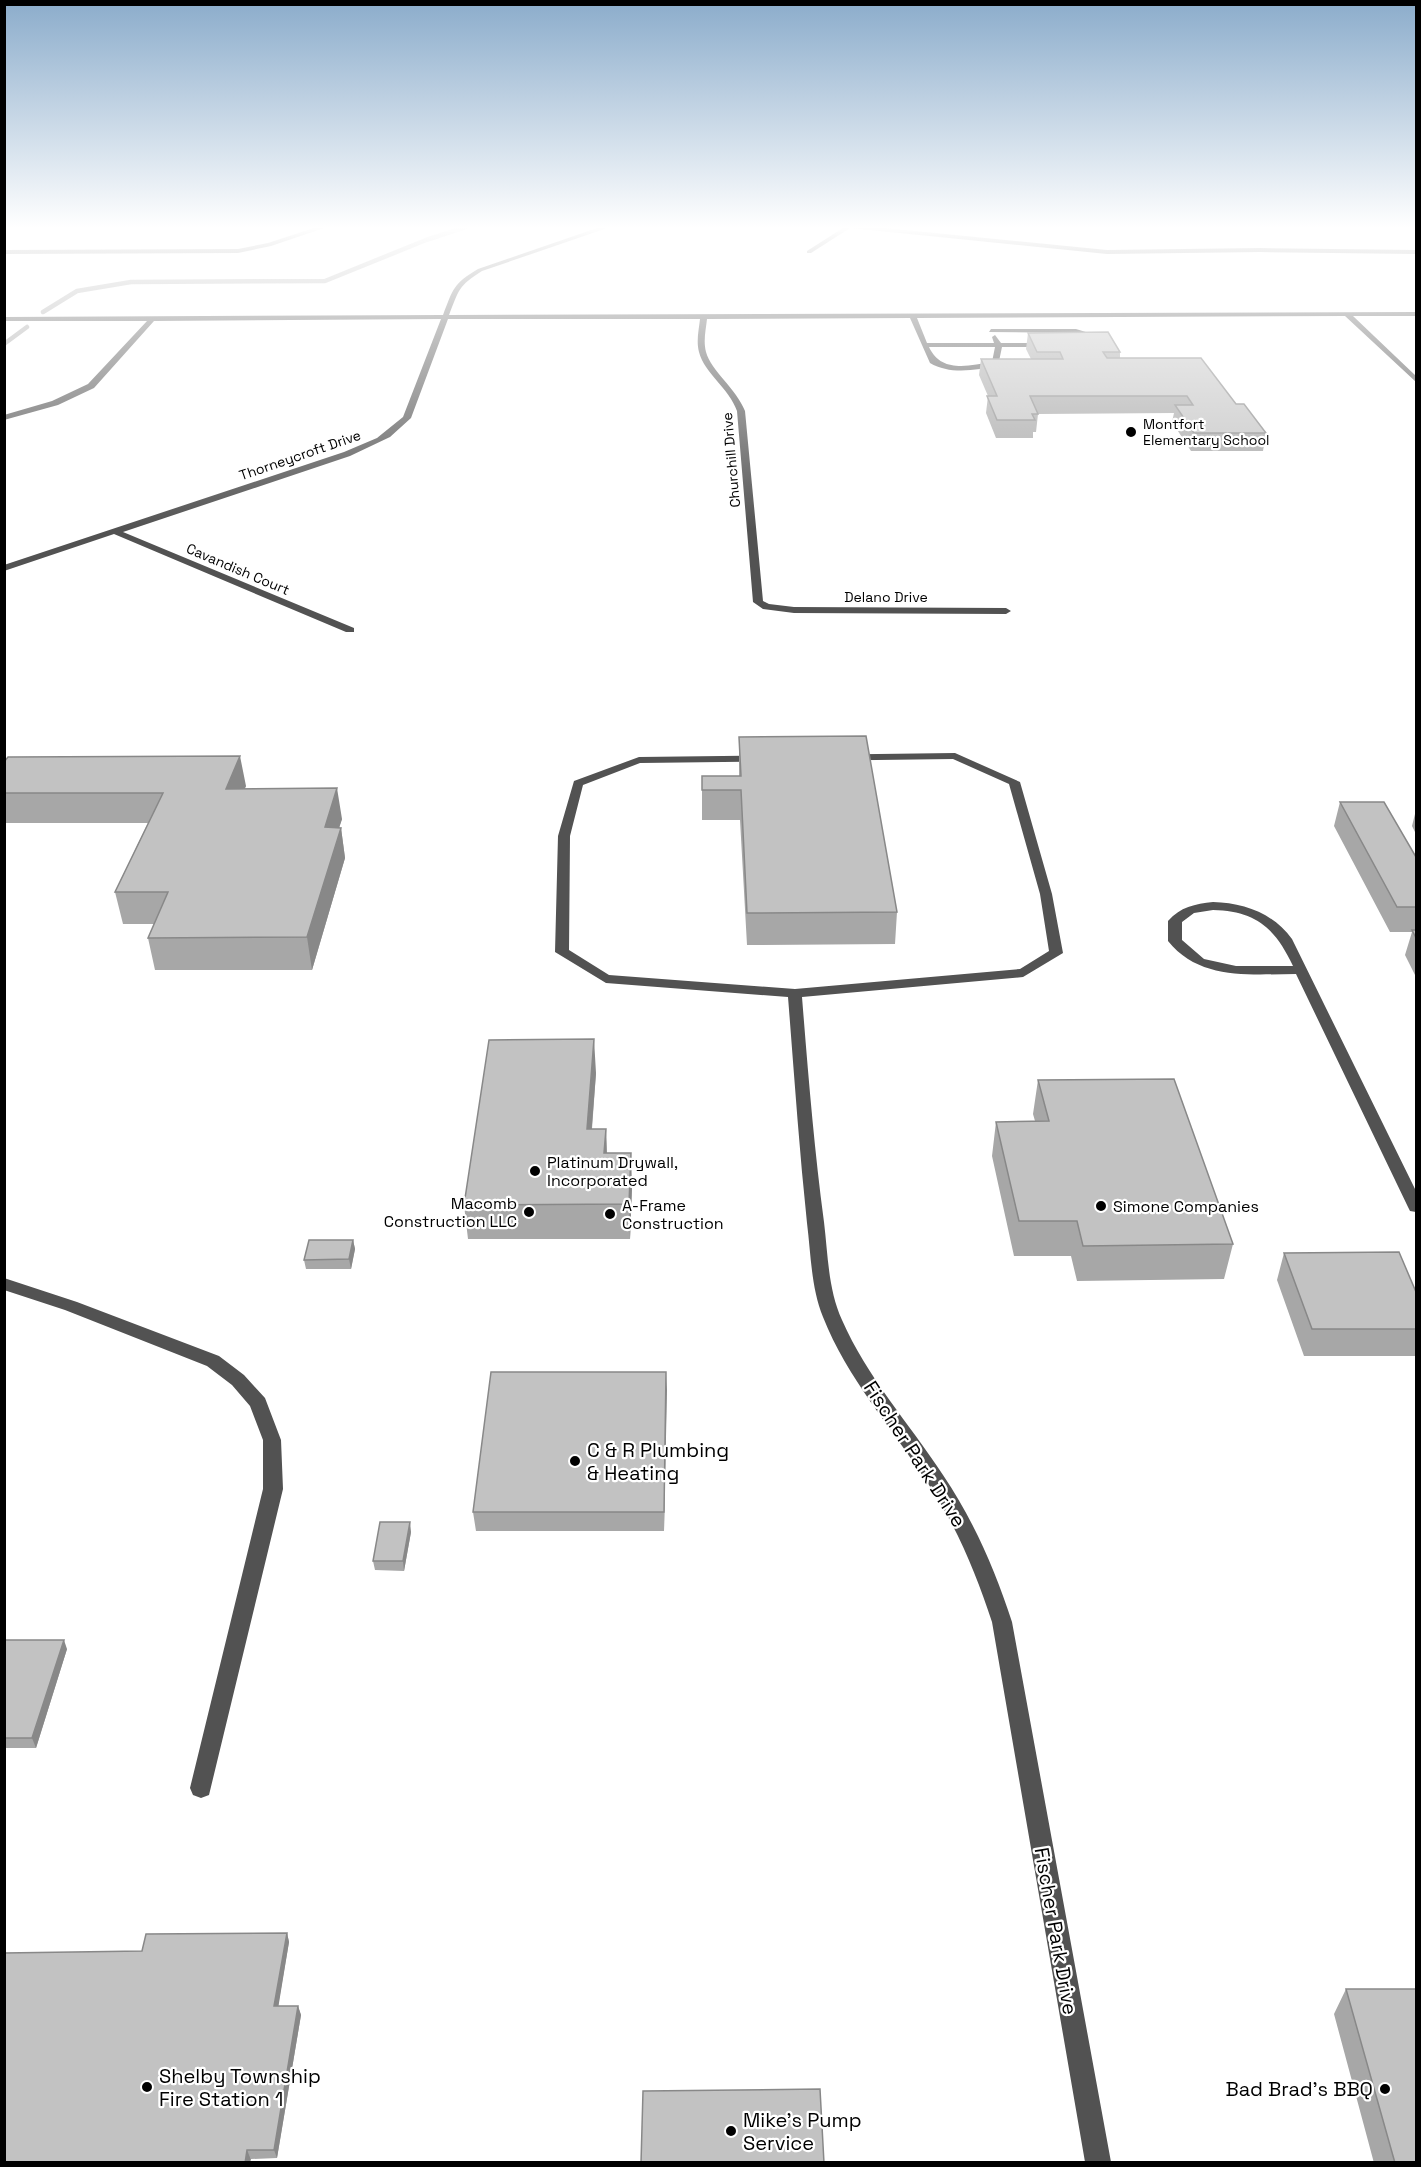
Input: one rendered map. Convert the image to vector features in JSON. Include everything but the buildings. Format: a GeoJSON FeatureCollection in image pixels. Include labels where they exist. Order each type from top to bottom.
{"type":"FeatureCollection","features":[{"type":"Feature","properties":{"kind":"street"},"geometry":{"type":"LineString","coordinates":[[4,418],[55,403],[91,386],[146,326]]}},
{"type":"Feature","properties":{"kind":"street","name":"Thorneycroft Drive"},"geometry":{"type":"LineString","coordinates":[[4,568],[347,454],[380,440],[398,429],[407,418],[441,326]]}},
{"type":"Feature","properties":{"kind":"street","name":"Churchill Drive"},"geometry":{"type":"LineString","coordinates":[[703,326],[702,351],[706,360],[734,391],[741,411],[756,598],[766,607]]}},
{"type":"Feature","properties":{"kind":"street"},"geometry":{"type":"LineString","coordinates":[[918,326],[932,360],[955,367],[995,364],[999,345],[989,326]]}},
{"type":"Feature","properties":{"kind":"street"},"geometry":{"type":"LineString","coordinates":[[1360,326],[1416,380]]}},
{"type":"Feature","properties":{"kind":"street"},"geometry":{"type":"LineString","coordinates":[[991,331],[1076,331],[1088,334],[1093,343],[1081,345]]}},
{"type":"Feature","properties":{"kind":"street"},"geometry":{"type":"LineString","coordinates":[[926,345],[1057,345]]}},
{"type":"Feature","properties":{"kind":"street","name":"Cavandish Court"},"geometry":{"type":"LineString","coordinates":[[116,532],[350,630]]}},
{"type":"Feature","properties":{"kind":"street","name":"Delano Drive"},"geometry":{"type":"LineString","coordinates":[[766,607],[794,610],[1006,611]]}},
{"type":"Feature","properties":{"kind":"street"},"geometry":{"type":"LineString","coordinates":[[943,756],[955,756],[1014,782],[1046,894],[1056,953],[1023,973],[795,993],[606,979],[562,952],[564,836],[578,783],[639,760],[943,756]]}},
{"type":"Feature","properties":{"kind":"street"},"geometry":{"type":"LineString","coordinates":[[1300,970],[1236,970],[1199,962],[1175,941],[1175,921],[1188,910],[1233,907],[1256,913],[1282,934],[1300,970],[1416,1207]]}},
{"type":"Feature","properties":{"kind":"street","name":"Fischer Park Drive"},"geometry":{"type":"LineString","coordinates":[[795,993],[808,1167],[821,1272],[831,1316],[877,1396],[936,1479],[965,1528],[993,1592],[1002,1622],[1098,2163]]}},
{"type":"Feature","properties":{"kind":"street"},"geometry":{"type":"LineString","coordinates":[[4,1284],[71,1306],[213,1361],[238,1380],[258,1403],[272,1440],[273,1489],[201,1788]]}},
{"type":"Feature","properties":{"kind":"waterway"},"geometry":{"type":"LineString","coordinates":[[4,344],[27,327]]}},
{"type":"Feature","properties":{"kind":"place","name":"Montfort Elementary School"},"geometry":{"type":"Point","coordinates":[1131,432]}},
{"type":"Feature","properties":{"kind":"place","name":"Platinum Drywall, Incorporated"},"geometry":{"type":"Point","coordinates":[535,1171]}},
{"type":"Feature","properties":{"kind":"place","name":"Simone Companies"},"geometry":{"type":"Point","coordinates":[1101,1206]}},
{"type":"Feature","properties":{"kind":"place","name":"Macomb Construction LLC"},"geometry":{"type":"Point","coordinates":[529,1212]}},
{"type":"Feature","properties":{"kind":"place","name":"A-Frame Construction"},"geometry":{"type":"Point","coordinates":[610,1214]}},
{"type":"Feature","properties":{"kind":"place","name":"C & R Plumbing & Heating"},"geometry":{"type":"Point","coordinates":[575,1461]}},
{"type":"Feature","properties":{"kind":"place","name":"Shelby Township Fire Station 1"},"geometry":{"type":"Point","coordinates":[147,2087]}},
{"type":"Feature","properties":{"kind":"place","name":"Bad Brad's BBQ"},"geometry":{"type":"Point","coordinates":[1385,2089]}},
{"type":"Feature","properties":{"kind":"place","name":"Mike's Pump Service"},"geometry":{"type":"Point","coordinates":[731,2131]}}]}
